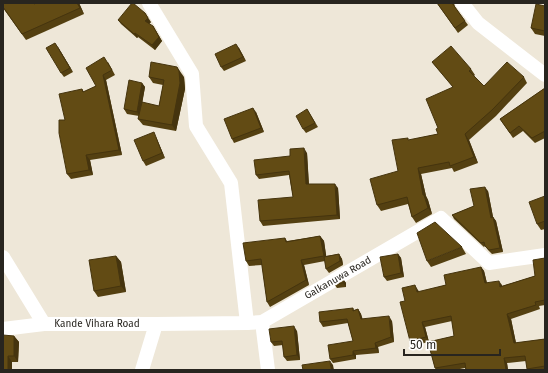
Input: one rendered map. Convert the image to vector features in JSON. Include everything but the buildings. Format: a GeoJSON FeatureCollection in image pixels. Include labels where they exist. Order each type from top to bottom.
{"type":"FeatureCollection","features":[{"type":"Feature","properties":{"kind":"street"},"geometry":{"type":"LineString","coordinates":[[149,3],[192,74],[196,126],[231,183],[247,323]]}},
{"type":"Feature","properties":{"kind":"street"},"geometry":{"type":"LineString","coordinates":[[462,3],[478,23],[545,75]]}},
{"type":"Feature","properties":{"kind":"street","name":"Galkanuwa Road"},"geometry":{"type":"LineString","coordinates":[[156,324],[262,322],[440,218],[489,263],[545,254]]}},
{"type":"Feature","properties":{"kind":"street","name":"Kande Vihara Road"},"geometry":{"type":"LineString","coordinates":[[3,257],[44,324],[156,324]]}},
{"type":"Feature","properties":{"kind":"street"},"geometry":{"type":"LineString","coordinates":[[262,322],[268,370]]}},
{"type":"Feature","properties":{"kind":"street"},"geometry":{"type":"LineString","coordinates":[[3,329],[44,324]]}},
{"type":"Feature","properties":{"kind":"street"},"geometry":{"type":"LineString","coordinates":[[142,370],[156,324]]}}]}
